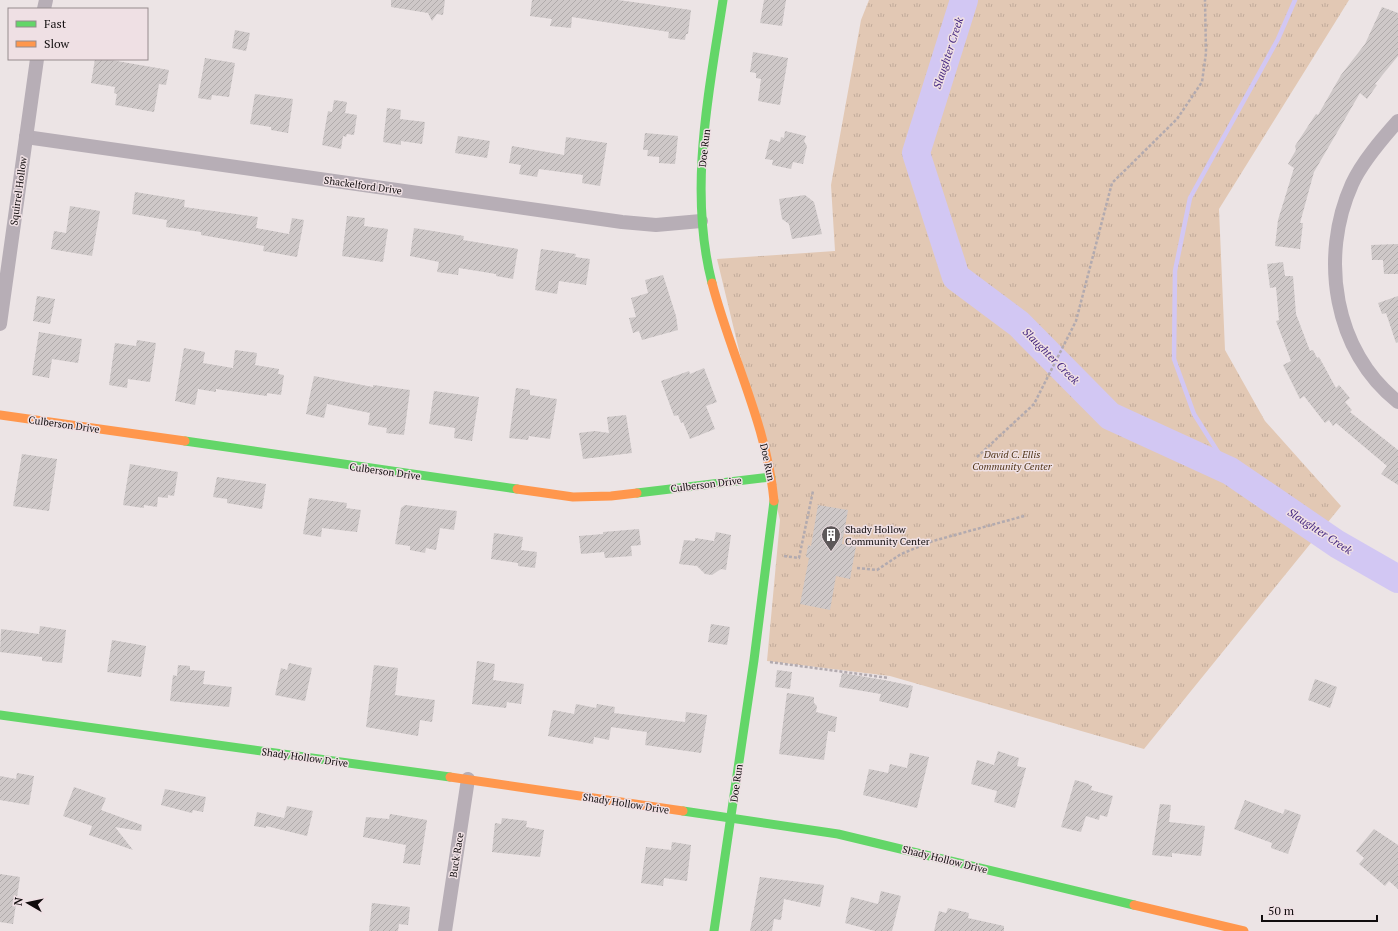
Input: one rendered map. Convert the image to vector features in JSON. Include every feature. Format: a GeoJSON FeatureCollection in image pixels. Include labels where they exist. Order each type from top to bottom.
{"type":"FeatureCollection","features":[{"type":"Feature","properties":{"kind":"street","name":"Doe Run"},"geometry":{"type":"LineString","coordinates":[[714,931],[754,660],[774,504],[771,477],[759,427],[721,319],[710,279],[701,222],[701,164],[723,0]]}},
{"type":"Feature","properties":{"kind":"street","name":"Squirrel Hollow"},"geometry":{"type":"LineString","coordinates":[[0,324],[37,60]]}},
{"type":"Feature","properties":{"kind":"street"},"geometry":{"type":"LineString","coordinates":[[1398,120],[1377,145],[1352,183],[1338,228],[1334,276],[1341,311],[1354,346],[1378,383],[1398,402]]}},
{"type":"Feature","properties":{"kind":"street","name":"Shackelford Drive"},"geometry":{"type":"LineString","coordinates":[[26,137],[622,222],[656,225],[701,222]]}},
{"type":"Feature","properties":{"kind":"street","name":"Culberson Drive"},"geometry":{"type":"LineString","coordinates":[[0,415],[573,497],[611,496],[771,477]]}},
{"type":"Feature","properties":{"kind":"street","name":"Shady Hollow Drive"},"geometry":{"type":"LineString","coordinates":[[0,715],[468,779],[838,834],[891,846],[1214,928],[1244,931]]}},
{"type":"Feature","properties":{"kind":"street","name":"Buck Race"},"geometry":{"type":"LineString","coordinates":[[445,931],[468,779]]}},
{"type":"Feature","properties":{"kind":"path"},"geometry":{"type":"LineString","coordinates":[[977,456],[1034,404],[1076,321],[1112,183],[1177,119],[1202,82],[1206,53],[1205,0]]}},
{"type":"Feature","properties":{"kind":"path"},"geometry":{"type":"LineString","coordinates":[[800,558],[813,491]]}},
{"type":"Feature","properties":{"kind":"path"},"geometry":{"type":"LineString","coordinates":[[857,568],[877,570],[901,554],[933,541],[1024,516]]}},
{"type":"Feature","properties":{"kind":"path"},"geometry":{"type":"LineString","coordinates":[[754,660],[890,678]]}},
{"type":"Feature","properties":{"kind":"green space","name":"David C. Ellis Community Center"},"geometry":{"type":"Polygon","coordinates":[[[869,0],[1349,0],[1219,209],[1225,350],[1265,421],[1341,506],[1144,749],[890,676],[767,661],[780,520],[717,259],[835,251],[831,185],[861,20],[869,0]]]}},
{"type":"Feature","properties":{"kind":"building"},"geometry":{"type":"Polygon","coordinates":[[[391,0],[445,0],[443,15],[437,14],[432,21],[428,13],[391,7],[391,0]]]}},
{"type":"Feature","properties":{"kind":"building"},"geometry":{"type":"Polygon","coordinates":[[[532,0],[618,0],[691,10],[688,34],[686,34],[685,40],[668,38],[669,32],[572,17],[571,28],[550,26],[552,19],[530,16],[532,0]]]}},
{"type":"Feature","properties":{"kind":"building"},"geometry":{"type":"Polygon","coordinates":[[[764,0],[786,0],[782,26],[760,23],[764,0]]]}},
{"type":"Feature","properties":{"kind":"building"},"geometry":{"type":"Polygon","coordinates":[[[1382,7],[1398,13],[1398,56],[1375,84],[1377,85],[1367,99],[1360,93],[1314,172],[1300,223],[1303,223],[1300,249],[1275,246],[1278,220],[1294,168],[1288,164],[1296,150],[1295,146],[1316,114],[1318,115],[1341,75],[1365,44],[1382,7]]]}},
{"type":"Feature","properties":{"kind":"building"},"geometry":{"type":"Polygon","coordinates":[[[235,30],[250,33],[246,51],[232,48],[235,30]]]}},
{"type":"Feature","properties":{"kind":"building"},"geometry":{"type":"Polygon","coordinates":[[[753,52],[788,58],[780,105],[758,101],[761,79],[756,78],[756,73],[750,72],[753,52]]]}},
{"type":"Feature","properties":{"kind":"building"},"geometry":{"type":"Polygon","coordinates":[[[205,58],[235,63],[229,97],[212,95],[211,100],[198,98],[205,58]]]}},
{"type":"Feature","properties":{"kind":"building"},"geometry":{"type":"Polygon","coordinates":[[[95,60],[111,60],[169,70],[166,85],[159,84],[154,112],[115,105],[117,94],[114,93],[115,87],[91,83],[95,60]]]}},
{"type":"Feature","properties":{"kind":"building"},"geometry":{"type":"Polygon","coordinates":[[[255,94],[293,99],[288,133],[271,130],[271,127],[250,124],[255,94]]]}},
{"type":"Feature","properties":{"kind":"building"},"geometry":{"type":"Polygon","coordinates":[[[334,100],[347,102],[345,113],[357,115],[354,135],[347,134],[346,137],[343,136],[341,149],[322,145],[328,111],[332,112],[334,100]]]}},
{"type":"Feature","properties":{"kind":"building"},"geometry":{"type":"Polygon","coordinates":[[[387,108],[401,110],[400,119],[425,122],[422,144],[401,141],[401,145],[383,142],[387,108]]]}},
{"type":"Feature","properties":{"kind":"building"},"geometry":{"type":"Polygon","coordinates":[[[785,131],[806,136],[804,141],[807,146],[803,164],[793,162],[791,169],[772,165],[773,160],[765,159],[770,139],[780,142],[781,137],[784,138],[785,131]]]}},
{"type":"Feature","properties":{"kind":"building"},"geometry":{"type":"Polygon","coordinates":[[[645,133],[678,136],[675,164],[659,163],[659,157],[647,156],[648,150],[643,150],[645,133]]]}},
{"type":"Feature","properties":{"kind":"building"},"geometry":{"type":"Polygon","coordinates":[[[458,136],[490,141],[487,158],[455,153],[458,136]]]}},
{"type":"Feature","properties":{"kind":"building"},"geometry":{"type":"Polygon","coordinates":[[[566,137],[607,143],[600,186],[582,183],[583,175],[539,169],[537,177],[519,174],[521,165],[509,163],[512,146],[564,155],[566,137]]]}},
{"type":"Feature","properties":{"kind":"building"},"geometry":{"type":"Polygon","coordinates":[[[135,192],[185,200],[184,207],[258,217],[256,228],[289,234],[292,218],[304,220],[297,257],[263,251],[264,246],[201,235],[201,232],[166,227],[167,220],[132,214],[135,192]]]}},
{"type":"Feature","properties":{"kind":"building"},"geometry":{"type":"Polygon","coordinates":[[[805,195],[814,202],[822,234],[792,239],[789,224],[782,219],[779,199],[805,195]]]}},
{"type":"Feature","properties":{"kind":"building"},"geometry":{"type":"Polygon","coordinates":[[[70,206],[100,211],[92,256],[51,249],[54,231],[66,233],[70,206]]]}},
{"type":"Feature","properties":{"kind":"building"},"geometry":{"type":"Polygon","coordinates":[[[347,216],[365,218],[364,226],[388,229],[383,262],[342,256],[347,216]]]}},
{"type":"Feature","properties":{"kind":"building"},"geometry":{"type":"Polygon","coordinates":[[[414,228],[464,236],[463,240],[518,249],[513,279],[496,276],[496,274],[459,268],[458,275],[437,272],[439,262],[410,256],[414,228]]]}},
{"type":"Feature","properties":{"kind":"building"},"geometry":{"type":"Polygon","coordinates":[[[1398,244],[1398,274],[1384,274],[1383,260],[1372,260],[1371,245],[1398,244]]]}},
{"type":"Feature","properties":{"kind":"building"},"geometry":{"type":"Polygon","coordinates":[[[541,249],[576,254],[575,257],[590,259],[586,285],[559,281],[557,294],[535,290],[541,249]]]}},
{"type":"Feature","properties":{"kind":"building"},"geometry":{"type":"Polygon","coordinates":[[[1283,262],[1285,276],[1293,276],[1296,314],[1310,351],[1313,350],[1317,358],[1319,357],[1336,388],[1339,385],[1350,398],[1345,402],[1352,410],[1350,412],[1398,450],[1398,485],[1381,474],[1387,466],[1336,423],[1333,426],[1329,420],[1325,423],[1304,396],[1300,399],[1283,365],[1291,361],[1276,321],[1279,320],[1276,287],[1270,288],[1267,264],[1283,262]]]}},
{"type":"Feature","properties":{"kind":"building"},"geometry":{"type":"Polygon","coordinates":[[[663,275],[676,316],[678,330],[642,340],[639,331],[633,333],[629,318],[636,317],[631,298],[648,293],[645,280],[663,275]]]}},
{"type":"Feature","properties":{"kind":"building"},"geometry":{"type":"Polygon","coordinates":[[[37,296],[55,299],[50,324],[33,321],[37,296]]]}},
{"type":"Feature","properties":{"kind":"building"},"geometry":{"type":"Polygon","coordinates":[[[1398,296],[1398,342],[1396,343],[1386,313],[1382,314],[1378,303],[1398,296]]]}},
{"type":"Feature","properties":{"kind":"building"},"geometry":{"type":"Polygon","coordinates":[[[39,332],[82,339],[78,363],[52,359],[49,378],[32,375],[39,332]]]}},
{"type":"Feature","properties":{"kind":"building"},"geometry":{"type":"Polygon","coordinates":[[[137,340],[156,343],[150,382],[128,379],[127,388],[109,385],[115,343],[136,346],[137,340]]]}},
{"type":"Feature","properties":{"kind":"building"},"geometry":{"type":"Polygon","coordinates":[[[184,348],[205,352],[203,363],[233,368],[235,350],[257,353],[255,365],[279,369],[278,374],[284,375],[281,395],[267,393],[267,396],[216,389],[216,392],[198,389],[195,405],[175,401],[184,348]]]}},
{"type":"Feature","properties":{"kind":"building"},"geometry":{"type":"Polygon","coordinates":[[[704,368],[717,402],[706,406],[715,429],[690,439],[683,422],[681,423],[678,415],[674,416],[661,381],[689,371],[690,374],[704,368]]]}},
{"type":"Feature","properties":{"kind":"building"},"geometry":{"type":"Polygon","coordinates":[[[314,376],[373,387],[373,385],[410,390],[404,435],[386,433],[387,428],[368,425],[370,413],[327,404],[324,418],[306,414],[314,376]]]}},
{"type":"Feature","properties":{"kind":"building"},"geometry":{"type":"Polygon","coordinates":[[[516,388],[530,390],[530,395],[557,399],[550,439],[529,436],[528,440],[509,438],[516,388]]]}},
{"type":"Feature","properties":{"kind":"building"},"geometry":{"type":"Polygon","coordinates":[[[434,391],[479,397],[472,441],[454,438],[455,428],[429,424],[434,391]]]}},
{"type":"Feature","properties":{"kind":"building"},"geometry":{"type":"Polygon","coordinates":[[[626,415],[632,453],[583,459],[579,433],[595,431],[609,433],[607,417],[626,415]]]}},
{"type":"Feature","properties":{"kind":"building"},"geometry":{"type":"Polygon","coordinates":[[[22,454],[57,459],[49,511],[13,506],[22,454]]]}},
{"type":"Feature","properties":{"kind":"building"},"geometry":{"type":"Polygon","coordinates":[[[130,464],[178,472],[174,496],[168,495],[168,498],[158,497],[157,507],[144,505],[144,508],[123,505],[130,464]]]}},
{"type":"Feature","properties":{"kind":"building"},"geometry":{"type":"Polygon","coordinates":[[[217,477],[266,484],[262,509],[227,503],[227,499],[213,497],[217,477]]]}},
{"type":"Feature","properties":{"kind":"building"},"geometry":{"type":"Polygon","coordinates":[[[309,498],[347,503],[346,508],[361,510],[357,532],[322,528],[321,537],[303,534],[309,498]]]}},
{"type":"Feature","properties":{"kind":"building"},"geometry":{"type":"Polygon","coordinates":[[[405,505],[457,511],[454,530],[440,528],[436,550],[426,548],[425,553],[410,550],[410,546],[395,544],[401,508],[405,505]]]}},
{"type":"Feature","properties":{"kind":"building","name":"Shady Hollow Community Center"},"geometry":{"type":"Polygon","coordinates":[[[818,505],[848,510],[842,544],[856,546],[850,579],[836,576],[830,610],[800,604],[809,558],[806,557],[808,545],[811,546],[818,505]]]}},
{"type":"Feature","properties":{"kind":"building"},"geometry":{"type":"Polygon","coordinates":[[[639,529],[641,545],[631,546],[632,556],[605,558],[604,552],[581,554],[579,536],[639,529]]]}},
{"type":"Feature","properties":{"kind":"building"},"geometry":{"type":"Polygon","coordinates":[[[716,532],[731,535],[726,570],[721,569],[712,575],[705,574],[697,566],[679,564],[684,540],[695,541],[695,538],[714,541],[716,532]]]}},
{"type":"Feature","properties":{"kind":"building"},"geometry":{"type":"Polygon","coordinates":[[[494,533],[523,537],[521,550],[537,552],[535,568],[518,566],[518,563],[491,559],[494,533]]]}},
{"type":"Feature","properties":{"kind":"building"},"geometry":{"type":"Polygon","coordinates":[[[711,624],[730,627],[727,645],[708,642],[711,624]]]}},
{"type":"Feature","properties":{"kind":"building"},"geometry":{"type":"Polygon","coordinates":[[[40,626],[66,630],[62,663],[42,661],[42,657],[0,652],[1,629],[39,634],[40,626]]]}},
{"type":"Feature","properties":{"kind":"building"},"geometry":{"type":"Polygon","coordinates":[[[112,640],[146,646],[141,677],[107,672],[112,640]]]}},
{"type":"Feature","properties":{"kind":"building"},"geometry":{"type":"Polygon","coordinates":[[[477,661],[495,664],[493,680],[524,684],[521,704],[507,702],[506,708],[472,704],[477,661]]]}},
{"type":"Feature","properties":{"kind":"building"},"geometry":{"type":"Polygon","coordinates":[[[289,663],[312,668],[305,701],[275,695],[281,668],[287,670],[289,663]]]}},
{"type":"Feature","properties":{"kind":"building"},"geometry":{"type":"Polygon","coordinates":[[[178,665],[190,666],[190,670],[205,671],[203,684],[232,687],[229,707],[170,701],[173,675],[177,676],[178,665]]]}},
{"type":"Feature","properties":{"kind":"building"},"geometry":{"type":"Polygon","coordinates":[[[374,665],[398,668],[395,695],[435,700],[432,722],[420,720],[418,736],[366,727],[374,665]]]}},
{"type":"Feature","properties":{"kind":"building"},"geometry":{"type":"Polygon","coordinates":[[[777,670],[792,672],[790,689],[775,687],[777,670]]]}},
{"type":"Feature","properties":{"kind":"building"},"geometry":{"type":"Polygon","coordinates":[[[842,673],[913,686],[908,708],[879,701],[881,694],[839,687],[842,673]]]}},
{"type":"Feature","properties":{"kind":"building"},"geometry":{"type":"Polygon","coordinates":[[[1315,679],[1337,687],[1330,708],[1308,700],[1315,679]]]}},
{"type":"Feature","properties":{"kind":"building"},"geometry":{"type":"Polygon","coordinates":[[[787,693],[814,697],[814,703],[817,706],[816,712],[837,717],[835,732],[828,731],[824,760],[779,754],[787,693]]]}},
{"type":"Feature","properties":{"kind":"building"},"geometry":{"type":"Polygon","coordinates":[[[576,704],[596,708],[597,704],[615,707],[614,713],[685,722],[686,712],[707,715],[701,753],[645,745],[647,732],[611,727],[609,740],[594,737],[593,744],[548,736],[553,710],[574,714],[576,704]]]}},
{"type":"Feature","properties":{"kind":"building"},"geometry":{"type":"Polygon","coordinates":[[[998,751],[1019,758],[1017,766],[1026,768],[1015,808],[994,802],[997,791],[971,784],[977,760],[994,765],[998,751]]]}},
{"type":"Feature","properties":{"kind":"building"},"geometry":{"type":"Polygon","coordinates":[[[910,753],[929,757],[917,808],[863,795],[869,769],[888,773],[890,764],[907,768],[910,753]]]}},
{"type":"Feature","properties":{"kind":"building"},"geometry":{"type":"Polygon","coordinates":[[[17,773],[34,776],[29,805],[0,800],[0,776],[16,779],[17,773]]]}},
{"type":"Feature","properties":{"kind":"building"},"geometry":{"type":"Polygon","coordinates":[[[1075,780],[1089,784],[1092,786],[1091,790],[1113,796],[1107,817],[1100,815],[1099,820],[1086,816],[1081,832],[1061,827],[1075,780]]]}},
{"type":"Feature","properties":{"kind":"building"},"geometry":{"type":"Polygon","coordinates":[[[74,787],[106,798],[101,810],[142,825],[141,831],[115,827],[133,850],[89,835],[92,826],[63,816],[74,787]]]}},
{"type":"Feature","properties":{"kind":"building"},"geometry":{"type":"Polygon","coordinates":[[[165,789],[206,797],[203,812],[193,810],[192,813],[161,805],[165,789]]]}},
{"type":"Feature","properties":{"kind":"building"},"geometry":{"type":"Polygon","coordinates":[[[1245,800],[1283,814],[1285,809],[1301,815],[1288,854],[1271,848],[1272,843],[1234,829],[1245,800]]]}},
{"type":"Feature","properties":{"kind":"building"},"geometry":{"type":"Polygon","coordinates":[[[1160,804],[1171,805],[1169,822],[1205,826],[1201,856],[1172,853],[1172,857],[1152,855],[1160,804]]]}},
{"type":"Feature","properties":{"kind":"building"},"geometry":{"type":"Polygon","coordinates":[[[287,806],[313,811],[307,836],[266,826],[266,828],[254,826],[257,812],[284,818],[287,806]]]}},
{"type":"Feature","properties":{"kind":"building"},"geometry":{"type":"Polygon","coordinates":[[[390,814],[427,820],[420,865],[403,863],[406,845],[363,837],[366,817],[389,819],[390,814]]]}},
{"type":"Feature","properties":{"kind":"building"},"geometry":{"type":"Polygon","coordinates":[[[502,818],[527,821],[526,827],[544,830],[540,857],[492,852],[495,823],[501,824],[502,818]]]}},
{"type":"Feature","properties":{"kind":"building"},"geometry":{"type":"Polygon","coordinates":[[[1374,829],[1398,845],[1398,889],[1389,881],[1385,886],[1359,864],[1364,858],[1356,851],[1374,829]]]}},
{"type":"Feature","properties":{"kind":"building"},"geometry":{"type":"Polygon","coordinates":[[[672,842],[691,845],[687,881],[664,878],[663,886],[641,883],[646,847],[671,850],[672,842]]]}},
{"type":"Feature","properties":{"kind":"building"},"geometry":{"type":"Polygon","coordinates":[[[0,874],[20,877],[13,924],[0,922],[0,874]]]}},
{"type":"Feature","properties":{"kind":"building"},"geometry":{"type":"Polygon","coordinates":[[[760,877],[824,885],[820,907],[784,899],[781,920],[774,919],[772,931],[750,931],[760,877]]]}},
{"type":"Feature","properties":{"kind":"building"},"geometry":{"type":"Polygon","coordinates":[[[881,891],[901,896],[892,931],[875,931],[845,923],[851,897],[878,904],[881,891]]]}},
{"type":"Feature","properties":{"kind":"building"},"geometry":{"type":"Polygon","coordinates":[[[372,903],[410,907],[408,925],[399,924],[398,931],[369,931],[372,903]]]}},
{"type":"Feature","properties":{"kind":"building"},"geometry":{"type":"Polygon","coordinates":[[[948,908],[969,913],[968,918],[1004,926],[1004,931],[934,931],[939,911],[946,913],[948,908]]]}},
{"type":"Feature","properties":{"kind":"waterway","name":"Slaughter Creek"},"geometry":{"type":"LineString","coordinates":[[964,0],[916,153],[956,277],[1019,324],[1110,416],[1230,471],[1337,544],[1398,579]]}},
{"type":"Feature","properties":{"kind":"waterway"},"geometry":{"type":"LineString","coordinates":[[1230,471],[1194,414],[1174,359],[1175,271],[1190,198],[1278,39],[1295,0]]}},
{"type":"Feature","properties":{"kind":"traffic: fast"},"geometry":{"type":"LineString","coordinates":[[712,283],[705,248],[701,177],[707,105],[723,0]]}},
{"type":"Feature","properties":{"kind":"traffic: fast"},"geometry":{"type":"LineString","coordinates":[[185,441],[517,489]]}},
{"type":"Feature","properties":{"kind":"traffic: fast"},"geometry":{"type":"LineString","coordinates":[[637,493],[771,477]]}},
{"type":"Feature","properties":{"kind":"traffic: fast"},"geometry":{"type":"LineString","coordinates":[[714,931],[754,660],[774,501]]}},
{"type":"Feature","properties":{"kind":"traffic: fast"},"geometry":{"type":"LineString","coordinates":[[0,715],[450,777]]}},
{"type":"Feature","properties":{"kind":"traffic: fast"},"geometry":{"type":"LineString","coordinates":[[683,811],[838,834],[1134,905]]}},
{"type":"Feature","properties":{"kind":"traffic: slow"},"geometry":{"type":"LineString","coordinates":[[712,283],[748,391],[764,445],[774,501]]}},
{"type":"Feature","properties":{"kind":"traffic: slow"},"geometry":{"type":"LineString","coordinates":[[0,415],[185,441]]}},
{"type":"Feature","properties":{"kind":"traffic: slow"},"geometry":{"type":"LineString","coordinates":[[517,489],[573,497],[611,496],[637,493]]}},
{"type":"Feature","properties":{"kind":"traffic: slow"},"geometry":{"type":"LineString","coordinates":[[450,777],[683,811]]}},
{"type":"Feature","properties":{"kind":"traffic: slow"},"geometry":{"type":"LineString","coordinates":[[1134,905],[1244,931]]}},
{"type":"Feature","properties":{"kind":"place","name":"Shady Hollow Community Center"},"geometry":{"type":"Point","coordinates":[831,552]}}]}
